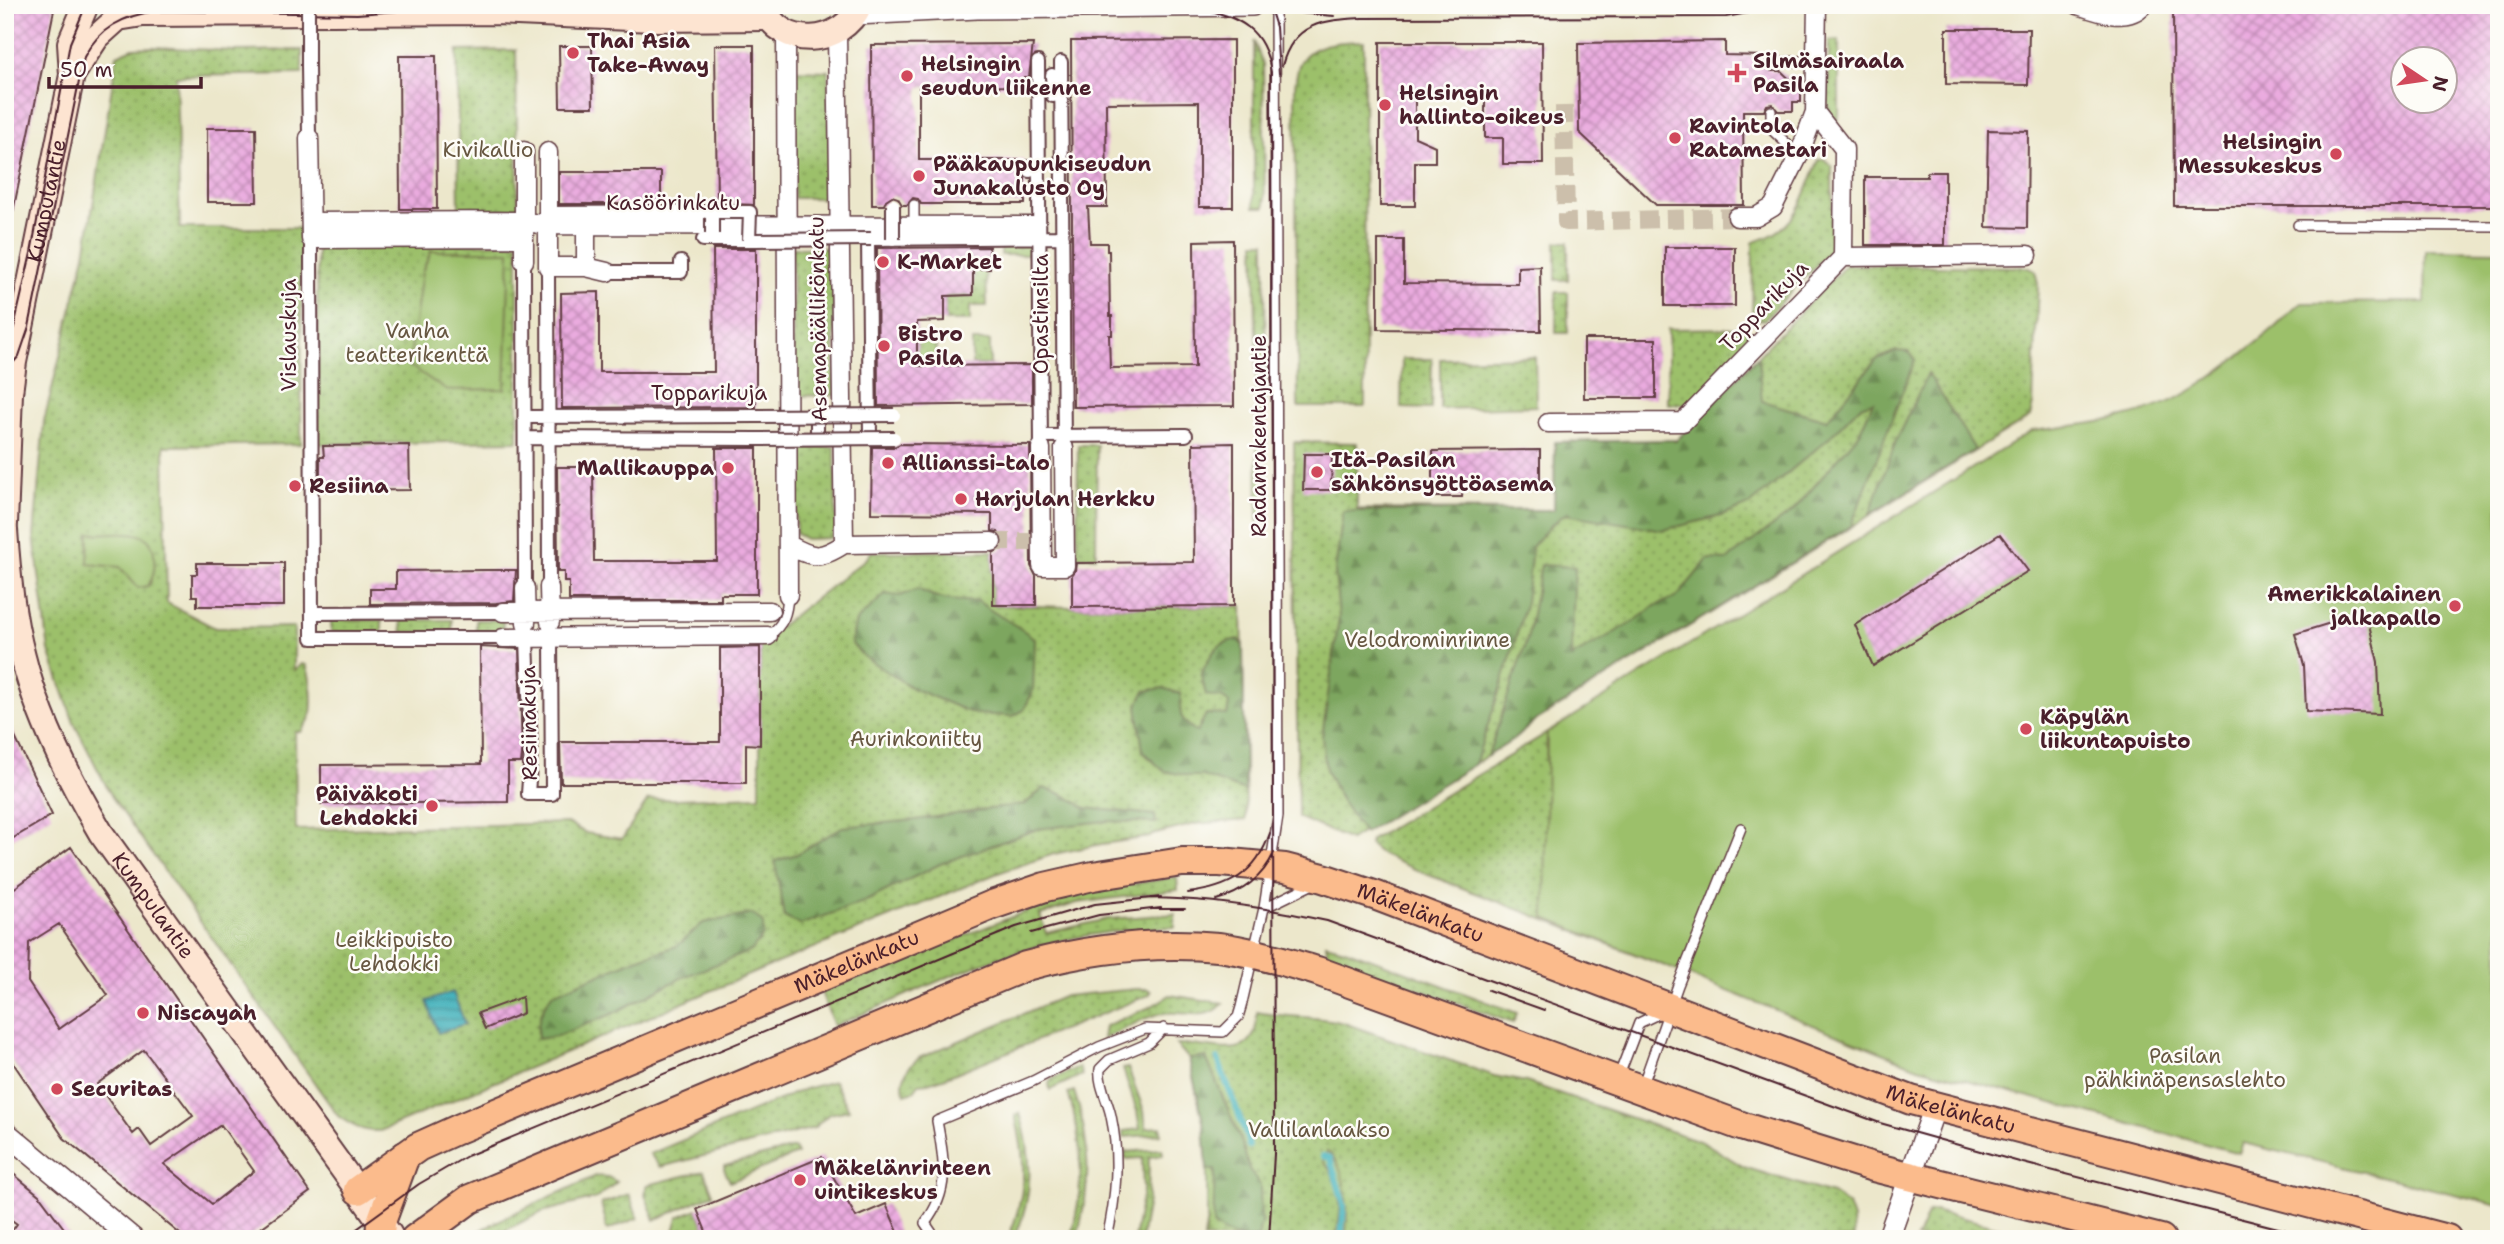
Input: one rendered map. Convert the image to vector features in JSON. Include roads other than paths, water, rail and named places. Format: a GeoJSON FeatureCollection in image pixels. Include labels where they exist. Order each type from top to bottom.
{"type":"FeatureCollection","features":[{"type":"Feature","properties":{"kind":"main road","name":"Kumpulantie"},"geometry":{"type":"LineString","coordinates":[[5,524],[7,393],[72,75],[70,43],[86,5]]}},
{"type":"Feature","properties":{"kind":"main road"},"geometry":{"type":"LineString","coordinates":[[72,75],[117,11],[143,14],[496,12],[653,19],[773,18],[800,37],[821,37],[837,32],[858,10]]}},
{"type":"Feature","properties":{"kind":"main road","name":"Kumpulantie"},"geometry":{"type":"LineString","coordinates":[[5,530],[9,582],[23,658],[44,720],[87,809],[101,833],[358,1190],[385,1233]]}},
{"type":"Feature","properties":{"kind":"main road","name":"Mäkelänkatu"},"geometry":{"type":"LineString","coordinates":[[358,1190],[405,1156],[457,1129],[992,905],[1045,887],[1093,876],[1182,862],[1271,866],[1323,878],[1505,944],[1911,1100],[2447,1239]]}},
{"type":"Feature","properties":{"kind":"main road"},"geometry":{"type":"LineString","coordinates":[[415,1239],[470,1199],[1026,966],[1057,958],[1134,947],[1220,947],[1317,971],[1744,1127],[1873,1167],[2161,1239]]}},
{"type":"Feature","properties":{"kind":"main road"},"geometry":{"type":"LineString","coordinates":[[385,1233],[405,1156]]}},
{"type":"Feature","properties":{"kind":"street","name":"Vislauskuja"},"geometry":{"type":"LineString","coordinates":[[307,5],[311,230],[312,638],[467,638]]}},
{"type":"Feature","properties":{"kind":"street"},"geometry":{"type":"LineString","coordinates":[[858,10],[1252,5]]}},
{"type":"Feature","properties":{"kind":"street"},"geometry":{"type":"LineString","coordinates":[[1737,217],[1756,217],[1773,207],[1799,155],[1815,112],[1817,5]]}},
{"type":"Feature","properties":{"kind":"street"},"geometry":{"type":"LineString","coordinates":[[2078,5],[2117,15],[2129,15],[2143,5]]}},
{"type":"Feature","properties":{"kind":"street","name":"Asemapäällikönkatu"},"geometry":{"type":"LineString","coordinates":[[773,18],[786,226],[789,545],[782,606]]}},
{"type":"Feature","properties":{"kind":"street","name":"Asemapäällikönkatu"},"geometry":{"type":"LineString","coordinates":[[837,32],[844,544]]}},
{"type":"Feature","properties":{"kind":"street","name":"Opastinsilta"},"geometry":{"type":"LineString","coordinates":[[1038,62],[1039,97],[1032,169],[1040,188],[1036,234],[1041,413],[1039,542],[1042,566],[1065,566],[1063,237],[1057,96],[1061,62]]}},
{"type":"Feature","properties":{"kind":"street"},"geometry":{"type":"LineString","coordinates":[[1039,97],[1057,96],[1052,75]]}},
{"type":"Feature","properties":{"kind":"street"},"geometry":{"type":"LineString","coordinates":[[1815,112],[1844,149],[1843,257],[2028,255]]}},
{"type":"Feature","properties":{"kind":"street","name":"Resiinakuja"},"geometry":{"type":"LineString","coordinates":[[536,159],[548,218],[552,794],[528,794],[531,751],[525,612],[524,230],[536,159]]}},
{"type":"Feature","properties":{"kind":"street"},"geometry":{"type":"LineString","coordinates":[[1040,188],[1062,188]]}},
{"type":"Feature","properties":{"kind":"street"},"geometry":{"type":"LineString","coordinates":[[892,205],[893,239]]}},
{"type":"Feature","properties":{"kind":"street","name":"Kasöörinkatu"},"geometry":{"type":"LineString","coordinates":[[709,212],[708,240],[756,242],[1036,234]]}},
{"type":"Feature","properties":{"kind":"street","name":"Kasöörinkatu"},"geometry":{"type":"LineString","coordinates":[[311,230],[524,230],[548,218],[750,212],[756,242]]}},
{"type":"Feature","properties":{"kind":"street","name":"Kasöörinkatu"},"geometry":{"type":"LineString","coordinates":[[548,218],[586,225],[914,226],[1063,237]]}},
{"type":"Feature","properties":{"kind":"street"},"geometry":{"type":"LineString","coordinates":[[586,225],[586,267]]}},
{"type":"Feature","properties":{"kind":"street"},"geometry":{"type":"LineString","coordinates":[[868,239],[870,438]]}},
{"type":"Feature","properties":{"kind":"street","name":"Topparikuja"},"geometry":{"type":"LineString","coordinates":[[1548,423],[1683,422],[1843,257]]}},
{"type":"Feature","properties":{"kind":"street"},"geometry":{"type":"LineString","coordinates":[[548,267],[586,267],[607,272],[681,272],[681,262]]}},
{"type":"Feature","properties":{"kind":"street"},"geometry":{"type":"LineString","coordinates":[[1041,413],[1064,413]]}},
{"type":"Feature","properties":{"kind":"street"},"geometry":{"type":"LineString","coordinates":[[817,415],[817,438]]}},
{"type":"Feature","properties":{"kind":"street","name":"Topparikuja"},"geometry":{"type":"LineString","coordinates":[[525,417],[894,415]]}},
{"type":"Feature","properties":{"kind":"street"},"geometry":{"type":"LineString","coordinates":[[758,439],[759,416]]}},
{"type":"Feature","properties":{"kind":"street"},"geometry":{"type":"LineString","coordinates":[[1041,442],[1186,435]]}},
{"type":"Feature","properties":{"kind":"street"},"geometry":{"type":"LineString","coordinates":[[525,438],[894,438]]}},
{"type":"Feature","properties":{"kind":"street"},"geometry":{"type":"LineString","coordinates":[[525,522],[549,522]]}},
{"type":"Feature","properties":{"kind":"street"},"geometry":{"type":"LineString","coordinates":[[789,545],[809,556],[819,556],[829,554],[844,544],[992,542]]}},
{"type":"Feature","properties":{"kind":"street"},"geometry":{"type":"LineString","coordinates":[[312,613],[688,611],[782,606]]}},
{"type":"Feature","properties":{"kind":"street"},"geometry":{"type":"LineString","coordinates":[[621,611],[621,637]]}},
{"type":"Feature","properties":{"kind":"street"},"geometry":{"type":"LineString","coordinates":[[688,611],[688,636]]}},
{"type":"Feature","properties":{"kind":"street"},"geometry":{"type":"LineString","coordinates":[[467,613],[467,638],[621,637],[642,640],[688,636],[768,636]]}},
{"type":"Feature","properties":{"kind":"street"},"geometry":{"type":"LineString","coordinates":[[1888,1239],[1935,1107]]}},
{"type":"Feature","properties":{"kind":"street"},"geometry":{"type":"LineString","coordinates":[[5,1132],[133,1239]]}},
{"type":"Feature","properties":{"kind":"lane","name":"Radanrakentajantie"},"geometry":{"type":"LineString","coordinates":[[1164,1028],[1212,1032],[1228,1029],[1238,1017],[1264,908],[1278,816],[1275,5]]}},
{"type":"Feature","properties":{"kind":"lane"},"geometry":{"type":"LineString","coordinates":[[1776,66],[1784,62],[1815,60]]}},
{"type":"Feature","properties":{"kind":"lane"},"geometry":{"type":"LineString","coordinates":[[1770,111],[1771,129],[1799,155]]}},
{"type":"Feature","properties":{"kind":"lane"},"geometry":{"type":"LineString","coordinates":[[914,205],[914,226]]}},
{"type":"Feature","properties":{"kind":"lane"},"geometry":{"type":"LineString","coordinates":[[2298,225],[2499,226]]}},
{"type":"Feature","properties":{"kind":"lane"},"geometry":{"type":"LineString","coordinates":[[768,636],[780,628],[782,606]]}},
{"type":"Feature","properties":{"kind":"lane"},"geometry":{"type":"LineString","coordinates":[[1629,1084],[1670,1008],[1741,828]]}},
{"type":"Feature","properties":{"kind":"lane"},"geometry":{"type":"LineString","coordinates":[[1264,908],[1323,878]]}},
{"type":"Feature","properties":{"kind":"lane"},"geometry":{"type":"LineString","coordinates":[[1629,1084],[1639,1023],[1670,1008]]}},
{"type":"Feature","properties":{"kind":"lane"},"geometry":{"type":"LineString","coordinates":[[1107,1239],[1118,1171],[1111,1114],[1100,1079],[1102,1065],[1149,1044],[1164,1028]]}},
{"type":"Feature","properties":{"kind":"lane"},"geometry":{"type":"LineString","coordinates":[[936,1239],[925,1223],[937,1208],[945,1173],[937,1121],[1033,1081],[1124,1037],[1145,1029],[1164,1028]]}},
{"type":"Feature","properties":{"kind":"water"},"geometry":{"type":"Polygon","coordinates":[[[453,992],[465,1024],[438,1033],[427,1001],[453,992]]]}},
{"type":"Feature","properties":{"kind":"waterway"},"geometry":{"type":"LineString","coordinates":[[1218,1059],[1249,1146]]}},
{"type":"Feature","properties":{"kind":"waterway"},"geometry":{"type":"LineString","coordinates":[[1323,1156],[1330,1158],[1344,1205],[1341,1239]]}},
{"type":"Feature","properties":{"kind":"tunnel"},"geometry":{"type":"LineString","coordinates":[[1564,106],[1566,222],[1737,217]]}},
{"type":"Feature","properties":{"kind":"tunnel"},"geometry":{"type":"LineString","coordinates":[[992,542],[1036,542]]}},
{"type":"Feature","properties":{"kind":"tram line"},"geometry":{"type":"LineString","coordinates":[[5,352],[14,327],[31,253],[70,43],[86,5]]}},
{"type":"Feature","properties":{"kind":"tram line"},"geometry":{"type":"LineString","coordinates":[[5,372],[19,356],[29,327],[84,57],[105,31],[122,20],[155,11],[357,14],[480,5]]}},
{"type":"Feature","properties":{"kind":"tram line"},"geometry":{"type":"LineString","coordinates":[[842,5],[900,9],[1242,8],[1334,16]]}},
{"type":"Feature","properties":{"kind":"tram line"},"geometry":{"type":"LineString","coordinates":[[1269,5],[1276,27],[1279,74]]}},
{"type":"Feature","properties":{"kind":"tram line"},"geometry":{"type":"LineString","coordinates":[[1282,66],[1287,52],[1302,32],[1335,20],[1726,17],[1748,13],[1764,5]]}},
{"type":"Feature","properties":{"kind":"tram line"},"geometry":{"type":"LineString","coordinates":[[1201,8],[1227,16],[1248,27],[1263,45],[1271,72],[1274,1154],[1269,1239]]}},
{"type":"Feature","properties":{"kind":"tram line"},"geometry":{"type":"LineString","coordinates":[[1188,893],[1228,883],[1249,869],[1270,833]]}},
{"type":"Feature","properties":{"kind":"tram line"},"geometry":{"type":"LineString","coordinates":[[1216,900],[1251,883],[1274,853]]}},
{"type":"Feature","properties":{"kind":"tram line"},"geometry":{"type":"LineString","coordinates":[[343,1239],[419,1184],[467,1156],[1016,927],[1095,904],[1161,897]]}},
{"type":"Feature","properties":{"kind":"tram line"},"geometry":{"type":"LineString","coordinates":[[1151,898],[1240,905],[1327,921],[1880,1123],[2023,1163],[2321,1239]]}},
{"type":"Feature","properties":{"kind":"tram line"},"geometry":{"type":"LineString","coordinates":[[1031,933],[1099,915],[1161,908]]}},
{"type":"Feature","properties":{"kind":"tram line"},"geometry":{"type":"LineString","coordinates":[[1154,909],[1185,909]]}},
{"type":"Feature","properties":{"kind":"tram line"},"geometry":{"type":"LineString","coordinates":[[1488,990],[1544,1010]]}},
{"type":"Feature","properties":{"kind":"place","name":"Thai Asia Take-Away"},"geometry":{"type":"Point","coordinates":[573,53]}},
{"type":"Feature","properties":{"kind":"place","name":"Silmäsairaala Pasila"},"geometry":{"type":"Point","coordinates":[1737,73]}},
{"type":"Feature","properties":{"kind":"place","name":"Helsingin seudun liikenne"},"geometry":{"type":"Point","coordinates":[907,76]}},
{"type":"Feature","properties":{"kind":"place","name":"Helsingin hallinto-oikeus"},"geometry":{"type":"Point","coordinates":[1385,105]}},
{"type":"Feature","properties":{"kind":"place","name":"Ravintola Ratamestari"},"geometry":{"type":"Point","coordinates":[1675,138]}},
{"type":"Feature","properties":{"kind":"place","name":"Helsingin Messukeskus"},"geometry":{"type":"Point","coordinates":[2336,154]}},
{"type":"Feature","properties":{"kind":"place","name":"Pääkaupunkiseudun Junakalusto Oy"},"geometry":{"type":"Point","coordinates":[919,176]}},
{"type":"Feature","properties":{"kind":"place","name":"K-Market"},"geometry":{"type":"Point","coordinates":[883,262]}},
{"type":"Feature","properties":{"kind":"place","name":"Bistro Pasila"},"geometry":{"type":"Point","coordinates":[884,346]}},
{"type":"Feature","properties":{"kind":"place","name":"Allianssi-talo"},"geometry":{"type":"Point","coordinates":[888,463]}},
{"type":"Feature","properties":{"kind":"place","name":"Mallikauppa"},"geometry":{"type":"Point","coordinates":[728,468]}},
{"type":"Feature","properties":{"kind":"place","name":"Itä-Pasilan sähkönsyöttöasema"},"geometry":{"type":"Point","coordinates":[1317,472]}},
{"type":"Feature","properties":{"kind":"place","name":"Resiina"},"geometry":{"type":"Point","coordinates":[295,486]}},
{"type":"Feature","properties":{"kind":"place","name":"Harjulan Herkku"},"geometry":{"type":"Point","coordinates":[961,499]}},
{"type":"Feature","properties":{"kind":"place","name":"Amerikkalainen jalkapallo"},"geometry":{"type":"Point","coordinates":[2455,606]}},
{"type":"Feature","properties":{"kind":"place","name":"Käpylän liikuntapuisto"},"geometry":{"type":"Point","coordinates":[2026,729]}},
{"type":"Feature","properties":{"kind":"place","name":"Päiväkoti Lehdokki"},"geometry":{"type":"Point","coordinates":[432,806]}},
{"type":"Feature","properties":{"kind":"place","name":"Niscayah"},"geometry":{"type":"Point","coordinates":[143,1013]}},
{"type":"Feature","properties":{"kind":"place","name":"Securitas"},"geometry":{"type":"Point","coordinates":[57,1089]}},
{"type":"Feature","properties":{"kind":"place","name":"Mäkelänrinteen uintikeskus"},"geometry":{"type":"Point","coordinates":[800,1180]}},
{"type":"Feature","properties":{"kind":"park label","name":"Kivikallio"},"geometry":{"type":"Point","coordinates":[488,150]}},
{"type":"Feature","properties":{"kind":"park label","name":"Vanha teatterikenttä"},"geometry":{"type":"Point","coordinates":[417,343]}},
{"type":"Feature","properties":{"kind":"park label","name":"Velodrominrinne"},"geometry":{"type":"Point","coordinates":[1427,640]}},
{"type":"Feature","properties":{"kind":"park label","name":"Aurinkoniitty"},"geometry":{"type":"Point","coordinates":[916,739]}},
{"type":"Feature","properties":{"kind":"park label","name":"Leikkipuisto Lehdokki"},"geometry":{"type":"Point","coordinates":[394,952]}},
{"type":"Feature","properties":{"kind":"park label","name":"Pasilan pähkinäpensaslehto"},"geometry":{"type":"Point","coordinates":[2185,1068]}},
{"type":"Feature","properties":{"kind":"park label","name":"Vallilanlaakso"},"geometry":{"type":"Point","coordinates":[1319,1130]}}]}
